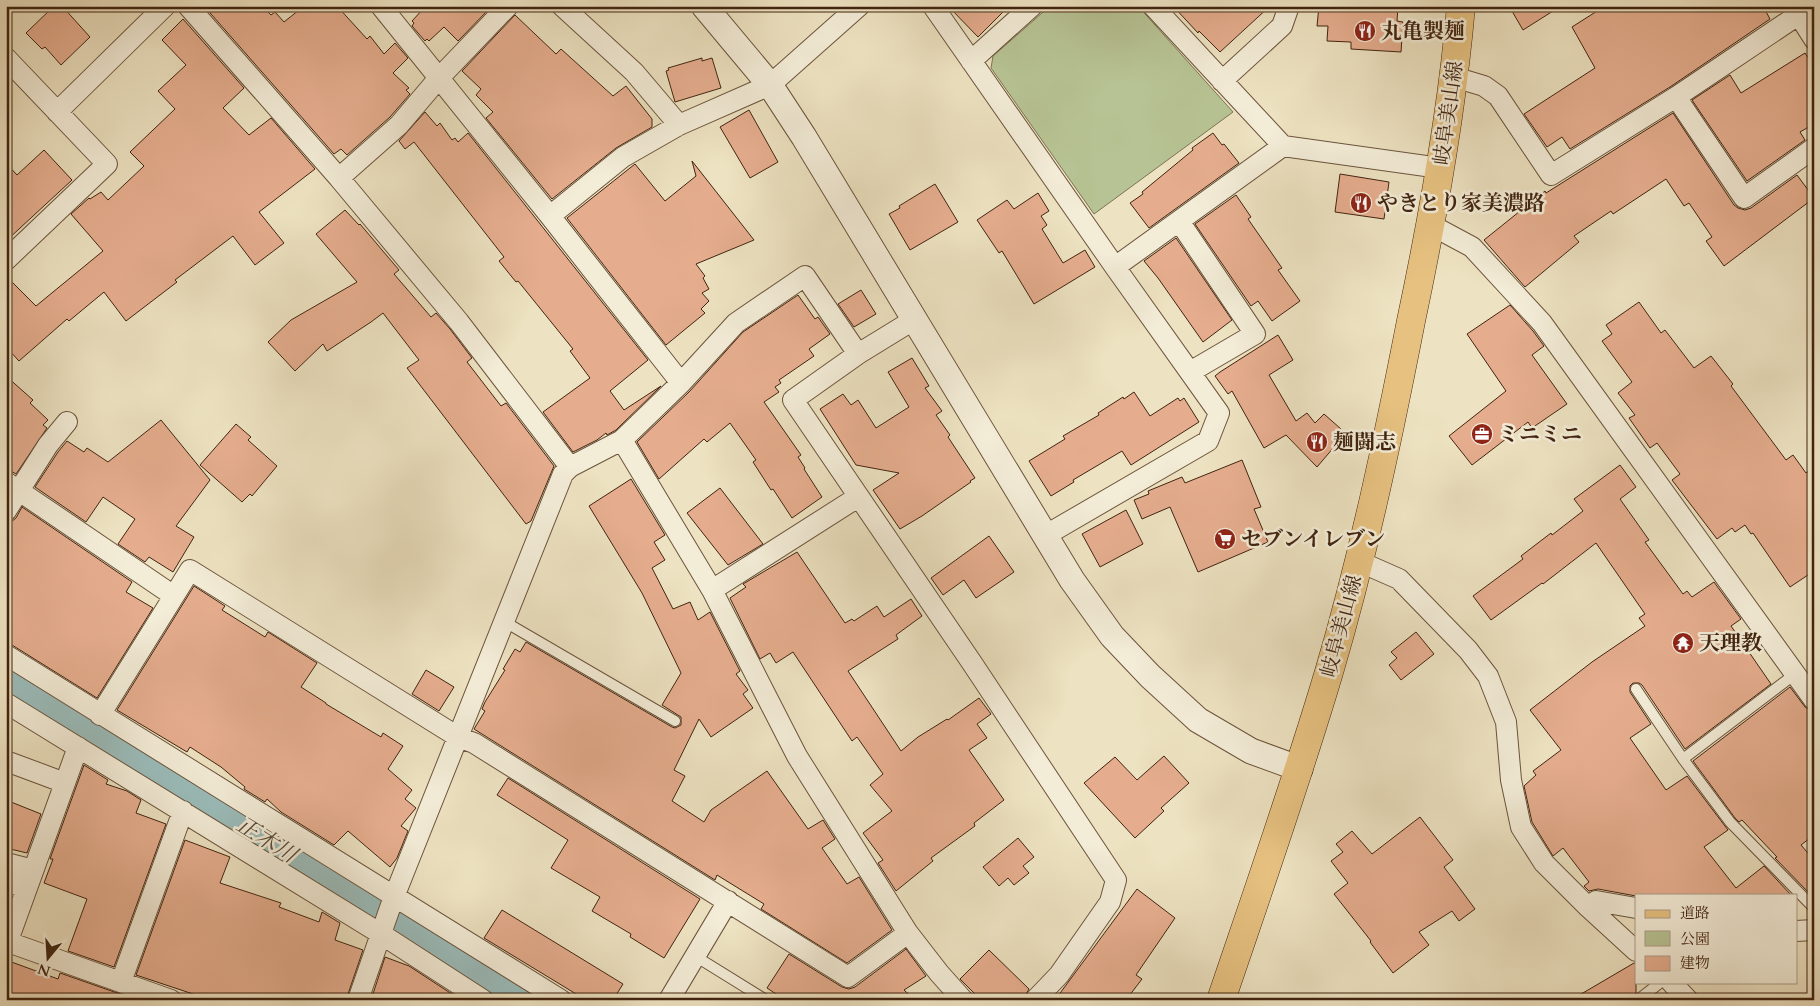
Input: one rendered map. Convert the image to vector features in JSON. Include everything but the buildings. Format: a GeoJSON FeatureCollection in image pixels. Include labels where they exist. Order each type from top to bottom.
{"type":"FeatureCollection","features":[{"type":"Feature","properties":{"kind":"main road","name":"岐阜美山線"},"geometry":{"type":"LineString","coordinates":[[1221,1000],[1300,770],[1330,669],[1358,561],[1397,394],[1431,225],[1454,77],[1461,6]]}},
{"type":"Feature","properties":{"kind":"street"},"geometry":{"type":"LineString","coordinates":[[57,112],[165,6]]}},
{"type":"Feature","properties":{"kind":"street"},"geometry":{"type":"LineString","coordinates":[[188,6],[339,178],[459,322],[570,467]]}},
{"type":"Feature","properties":{"kind":"street"},"geometry":{"type":"LineString","coordinates":[[381,6],[681,383]]}},
{"type":"Feature","properties":{"kind":"street"},"geometry":{"type":"LineString","coordinates":[[339,178],[399,125],[438,79],[508,6]]}},
{"type":"Feature","properties":{"kind":"street"},"geometry":{"type":"LineString","coordinates":[[562,6],[634,72],[679,125]]}},
{"type":"Feature","properties":{"kind":"street"},"geometry":{"type":"LineString","coordinates":[[704,6],[770,85],[915,319],[1072,580],[1112,636],[1150,676],[1198,720],[1239,746],[1300,770]]}},
{"type":"Feature","properties":{"kind":"street"},"geometry":{"type":"LineString","coordinates":[[550,216],[623,157],[679,125],[770,85],[859,6]]}},
{"type":"Feature","properties":{"kind":"street"},"geometry":{"type":"LineString","coordinates":[[933,6],[1219,413],[1208,441],[1046,535]]}},
{"type":"Feature","properties":{"kind":"street"},"geometry":{"type":"LineString","coordinates":[[971,61],[1032,6]]}},
{"type":"Feature","properties":{"kind":"street"},"geometry":{"type":"LineString","coordinates":[[1152,6],[1283,146],[1440,168]]}},
{"type":"Feature","properties":{"kind":"street"},"geometry":{"type":"LineString","coordinates":[[1222,81],[1282,26],[1289,6]]}},
{"type":"Feature","properties":{"kind":"street"},"geometry":{"type":"LineString","coordinates":[[1454,77],[1484,86],[1498,96],[1551,176],[1676,97],[1796,10],[1814,39]]}},
{"type":"Feature","properties":{"kind":"street"},"geometry":{"type":"LineString","coordinates":[[6,58],[107,164],[6,260]]}},
{"type":"Feature","properties":{"kind":"street"},"geometry":{"type":"LineString","coordinates":[[1676,97],[1744,198],[1814,148]]}},
{"type":"Feature","properties":{"kind":"street"},"geometry":{"type":"LineString","coordinates":[[1115,267],[1283,146]]}},
{"type":"Feature","properties":{"kind":"street"},"geometry":{"type":"LineString","coordinates":[[1179,221],[1255,334],[1190,372]]}},
{"type":"Feature","properties":{"kind":"street"},"geometry":{"type":"LineString","coordinates":[[1431,225],[1472,247],[1542,323],[1813,697]]}},
{"type":"Feature","properties":{"kind":"street"},"geometry":{"type":"LineString","coordinates":[[358,1000],[394,898],[564,474],[570,467],[622,440],[681,383],[736,323],[805,276],[858,354]]}},
{"type":"Feature","properties":{"kind":"street"},"geometry":{"type":"LineString","coordinates":[[915,319],[858,354],[793,400],[972,663],[1116,880],[1110,902],[1059,975],[1035,1000]]}},
{"type":"Feature","properties":{"kind":"street"},"geometry":{"type":"LineString","coordinates":[[6,511],[13,486],[67,422]]}},
{"type":"Feature","properties":{"kind":"street"},"geometry":{"type":"LineString","coordinates":[[622,440],[712,590],[797,756],[908,933],[963,1000]]}},
{"type":"Feature","properties":{"kind":"street"},"geometry":{"type":"LineString","coordinates":[[13,486],[174,596]]}},
{"type":"Feature","properties":{"kind":"street"},"geometry":{"type":"LineString","coordinates":[[712,590],[858,497]]}},
{"type":"Feature","properties":{"kind":"street"},"geometry":{"type":"LineString","coordinates":[[1358,561],[1399,579],[1468,650],[1488,676],[1506,722],[1511,780],[1521,827],[1544,863],[1635,950]]}},
{"type":"Feature","properties":{"kind":"street"},"geometry":{"type":"LineString","coordinates":[[100,714],[190,570],[458,737],[474,743],[848,976],[908,933]]}},
{"type":"Feature","properties":{"kind":"street"},"geometry":{"type":"LineString","coordinates":[[6,656],[561,1000]]}},
{"type":"Feature","properties":{"kind":"street"},"geometry":{"type":"LineString","coordinates":[[6,703],[382,931],[482,1000]]}},
{"type":"Feature","properties":{"kind":"street"},"geometry":{"type":"LineString","coordinates":[[78,747],[7,944],[171,1000]]}},
{"type":"Feature","properties":{"kind":"street"},"geometry":{"type":"LineString","coordinates":[[6,761],[65,783]]}},
{"type":"Feature","properties":{"kind":"street"},"geometry":{"type":"LineString","coordinates":[[121,982],[183,812]]}},
{"type":"Feature","properties":{"kind":"street"},"geometry":{"type":"LineString","coordinates":[[6,863],[30,879]]}},
{"type":"Feature","properties":{"kind":"street"},"geometry":{"type":"LineString","coordinates":[[6,882],[30,879]]}},
{"type":"Feature","properties":{"kind":"street"},"geometry":{"type":"LineString","coordinates":[[669,1000],[728,901]]}},
{"type":"Feature","properties":{"kind":"street"},"geometry":{"type":"LineString","coordinates":[[1588,907],[1596,901],[1635,908]]}},
{"type":"Feature","properties":{"kind":"street"},"geometry":{"type":"LineString","coordinates":[[1798,931],[1814,930]]}},
{"type":"Feature","properties":{"kind":"street"},"geometry":{"type":"LineString","coordinates":[[1673,984],[1688,1000]]}},
{"type":"Feature","properties":{"kind":"lane"},"geometry":{"type":"LineString","coordinates":[[505,622],[675,721]]}},
{"type":"Feature","properties":{"kind":"lane"},"geometry":{"type":"LineString","coordinates":[[1683,759],[1795,674]]}},
{"type":"Feature","properties":{"kind":"lane"},"geometry":{"type":"LineString","coordinates":[[1636,689],[1683,759],[1730,822],[1814,908]]}},
{"type":"Feature","properties":{"kind":"lane"},"geometry":{"type":"LineString","coordinates":[[695,956],[766,1000]]}},
{"type":"Feature","properties":{"kind":"lane"},"geometry":{"type":"LineString","coordinates":[[1638,1000],[1658,984]]}},
{"type":"Feature","properties":{"kind":"green space"},"geometry":{"type":"Polygon","coordinates":[[[1050,6],[1138,6],[1233,112],[1094,214],[991,68],[993,56],[1050,6]]]}},
{"type":"Feature","properties":{"kind":"waterway","name":"正木川"},"geometry":{"type":"LineString","coordinates":[[6,679],[528,1000]]}},
{"type":"Feature","properties":{"kind":"place","name":"丸亀製麺"},"geometry":{"type":"Point","coordinates":[1365,31]}},
{"type":"Feature","properties":{"kind":"place","name":"やきとり家美濃路"},"geometry":{"type":"Point","coordinates":[1361,203]}},
{"type":"Feature","properties":{"kind":"place","name":"ミニミニ"},"geometry":{"type":"Point","coordinates":[1482,434]}},
{"type":"Feature","properties":{"kind":"place","name":"麺闘志"},"geometry":{"type":"Point","coordinates":[1317,442]}},
{"type":"Feature","properties":{"kind":"place","name":"セブンイレブン"},"geometry":{"type":"Point","coordinates":[1225,539]}},
{"type":"Feature","properties":{"kind":"place","name":"天理教"},"geometry":{"type":"Point","coordinates":[1683,643]}}]}
